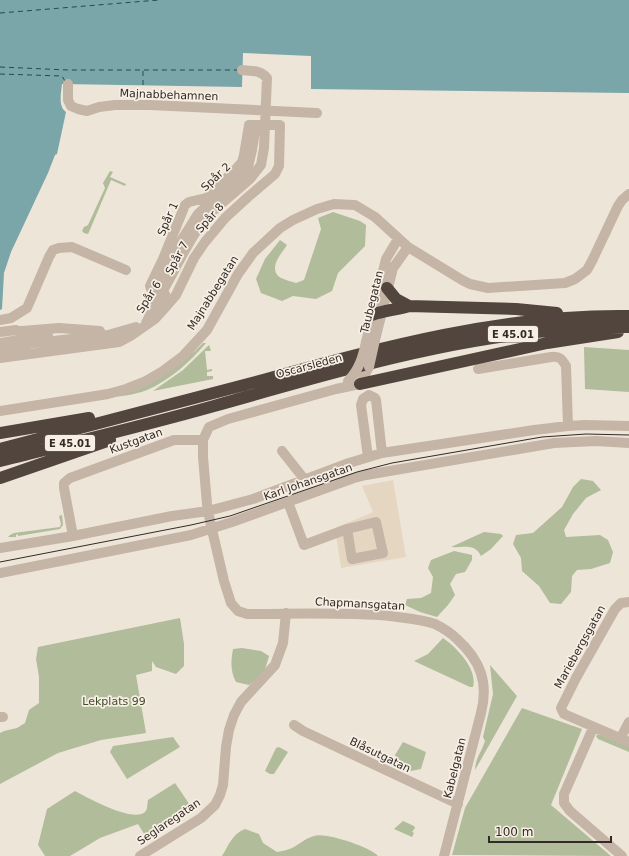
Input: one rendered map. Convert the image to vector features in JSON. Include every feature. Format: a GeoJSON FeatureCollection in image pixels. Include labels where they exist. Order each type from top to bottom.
{"type":"FeatureCollection","features":[{"type":"Feature","properties":{"kind":"highway"},"geometry":{"type":"LineString","coordinates":[[387,288],[396,299],[410,306]]}},
{"type":"Feature","properties":{"kind":"highway"},"geometry":{"type":"LineString","coordinates":[[377,313],[410,306],[516,309],[586,316]]}},
{"type":"Feature","properties":{"kind":"highway","name":"Oscarsleden"},"geometry":{"type":"LineString","coordinates":[[0,449],[334,361],[432,337],[513,322],[586,316],[629,316]]}},
{"type":"Feature","properties":{"kind":"highway","name":"Oscarsleden"},"geometry":{"type":"LineString","coordinates":[[0,461],[140,426],[424,350],[512,334],[598,327],[629,327]]}},
{"type":"Feature","properties":{"kind":"highway"},"geometry":{"type":"LineString","coordinates":[[364,376],[384,376],[547,343],[629,330]]}},
{"type":"Feature","properties":{"kind":"highway"},"geometry":{"type":"LineString","coordinates":[[364,376],[384,376]]}},
{"type":"Feature","properties":{"kind":"highway"},"geometry":{"type":"LineString","coordinates":[[0,433],[77,421],[99,416],[118,418]]}},
{"type":"Feature","properties":{"kind":"highway"},"geometry":{"type":"LineString","coordinates":[[0,478],[111,440],[140,426]]}},
{"type":"Feature","properties":{"kind":"street"},"geometry":{"type":"LineString","coordinates":[[0,358],[118,342],[132,335],[139,326],[152,299],[157,295],[182,247],[202,214],[249,175],[255,161],[266,110],[267,78],[264,74],[256,71],[242,70]]}},
{"type":"Feature","properties":{"kind":"street","name":"Majnabbehamnen"},"geometry":{"type":"LineString","coordinates":[[68,84],[68,100],[70,106],[87,111],[115,105],[150,105],[317,113]]}},
{"type":"Feature","properties":{"kind":"street","name":"Spår 2"},"geometry":{"type":"LineString","coordinates":[[152,299],[154,287],[167,261],[188,207],[207,201],[239,172],[245,164],[247,156],[263,125]]}},
{"type":"Feature","properties":{"kind":"street","name":"Spår 8"},"geometry":{"type":"LineString","coordinates":[[139,326],[154,319],[176,295],[194,258],[215,230],[277,171],[279,166],[263,125]]}},
{"type":"Feature","properties":{"kind":"street","name":"Majnabbegatan"},"geometry":{"type":"LineString","coordinates":[[0,411],[126,390],[163,371],[183,356],[207,330],[238,274],[253,252],[280,228],[318,208],[334,204],[355,206],[375,217],[408,247],[462,280],[488,288],[565,283],[582,275],[587,270],[599,247],[618,206],[629,194]]}},
{"type":"Feature","properties":{"kind":"street","name":"Taubegatan"},"geometry":{"type":"LineString","coordinates":[[364,376],[386,259],[398,239]]}},
{"type":"Feature","properties":{"kind":"street"},"geometry":{"type":"LineString","coordinates":[[0,320],[11,318],[27,308],[53,250],[72,247],[126,270]]}},
{"type":"Feature","properties":{"kind":"street","name":"Taubegatan"},"geometry":{"type":"LineString","coordinates":[[377,313],[393,268],[408,247]]}},
{"type":"Feature","properties":{"kind":"street"},"geometry":{"type":"LineString","coordinates":[[0,339],[106,334],[139,326]]}},
{"type":"Feature","properties":{"kind":"street"},"geometry":{"type":"LineString","coordinates":[[0,346],[59,328],[100,331],[106,334]]}},
{"type":"Feature","properties":{"kind":"street"},"geometry":{"type":"LineString","coordinates":[[0,332],[16,330],[16,332],[24,338],[26,347],[0,350]]}},
{"type":"Feature","properties":{"kind":"street"},"geometry":{"type":"LineString","coordinates":[[0,336],[24,338]]}},
{"type":"Feature","properties":{"kind":"street"},"geometry":{"type":"LineString","coordinates":[[0,343],[24,338]]}},
{"type":"Feature","properties":{"kind":"street","name":"Taubegatan"},"geometry":{"type":"LineString","coordinates":[[336,389],[348,381],[358,368],[371,341]]}},
{"type":"Feature","properties":{"kind":"street"},"geometry":{"type":"LineString","coordinates":[[212,529],[208,511],[204,473],[203,440],[205,432],[209,427],[213,424],[336,389],[364,376],[364,355]]}},
{"type":"Feature","properties":{"kind":"street"},"geometry":{"type":"LineString","coordinates":[[478,369],[556,356],[562,359],[566,366],[568,426]]}},
{"type":"Feature","properties":{"kind":"street"},"geometry":{"type":"LineString","coordinates":[[368,457],[361,405],[363,399],[369,395],[376,400],[382,453]]}},
{"type":"Feature","properties":{"kind":"street","name":"Karl Johansgatan"},"geometry":{"type":"LineString","coordinates":[[0,548],[73,536],[172,516],[208,511],[253,498],[305,480],[349,462],[382,453],[568,426],[629,426]]}},
{"type":"Feature","properties":{"kind":"street","name":"Kustgatan"},"geometry":{"type":"LineString","coordinates":[[73,536],[64,488],[64,483],[70,478],[174,440],[203,440]]}},
{"type":"Feature","properties":{"kind":"street","name":"Karl Johansgatan"},"geometry":{"type":"LineString","coordinates":[[0,573],[191,535],[366,475],[554,443],[585,441],[629,443]]}},
{"type":"Feature","properties":{"kind":"street"},"geometry":{"type":"LineString","coordinates":[[282,451],[305,480]]}},
{"type":"Feature","properties":{"kind":"street"},"geometry":{"type":"LineString","coordinates":[[288,502],[304,545],[347,529]]}},
{"type":"Feature","properties":{"kind":"street","name":"Chapmansgatan"},"geometry":{"type":"LineString","coordinates":[[212,529],[231,603],[238,611],[242,613],[371,614],[409,618],[436,625],[449,632],[472,654],[479,668],[484,685]]}},
{"type":"Feature","properties":{"kind":"street","name":"Mariebergsgatan"},"geometry":{"type":"LineString","coordinates":[[593,728],[562,712],[561,708],[565,698],[615,609],[621,604],[629,602]]}},
{"type":"Feature","properties":{"kind":"street","name":"Seglaregatan"},"geometry":{"type":"LineString","coordinates":[[140,856],[201,818],[215,805],[220,796],[223,785],[226,747],[229,730],[234,715],[244,698],[275,664],[283,643],[286,613]]}},
{"type":"Feature","properties":{"kind":"street","name":"Kabelgatan"},"geometry":{"type":"LineString","coordinates":[[444,856],[483,706],[485,694],[484,685]]}},
{"type":"Feature","properties":{"kind":"street"},"geometry":{"type":"LineString","coordinates":[[622,856],[570,811],[564,803],[564,794],[593,728],[625,741],[629,722]]}},
{"type":"Feature","properties":{"kind":"street","name":"Blåsutgatan"},"geometry":{"type":"LineString","coordinates":[[294,725],[303,731],[458,804]]}},
{"type":"Feature","properties":{"kind":"green space"},"geometry":{"type":"Polygon","coordinates":[[[110,171],[113,172],[110,177],[126,184],[125,186],[111,180],[88,234],[84,233],[82,231],[84,227],[88,225],[105,188],[103,183],[110,171]]]}},
{"type":"Feature","properties":{"kind":"green space"},"geometry":{"type":"Polygon","coordinates":[[[333,212],[360,221],[366,225],[365,246],[338,273],[332,291],[316,299],[293,296],[282,301],[261,293],[256,279],[265,259],[280,240],[287,245],[276,262],[275,270],[277,274],[281,278],[296,283],[304,280],[321,229],[318,218],[333,212]]]}},
{"type":"Feature","properties":{"kind":"green space"},"geometry":{"type":"Polygon","coordinates":[[[203,343],[206,343],[186,364],[164,381],[138,393],[107,398],[194,352],[203,343]]]}},
{"type":"Feature","properties":{"kind":"green space"},"geometry":{"type":"Polygon","coordinates":[[[209,345],[211,351],[205,351],[207,370],[212,369],[212,371],[207,372],[207,376],[213,376],[213,379],[153,391],[183,370],[209,345]]]}},
{"type":"Feature","properties":{"kind":"green space"},"geometry":{"type":"Polygon","coordinates":[[[584,347],[629,350],[629,392],[585,389],[584,347]]]}},
{"type":"Feature","properties":{"kind":"green space"},"geometry":{"type":"Polygon","coordinates":[[[581,479],[593,481],[601,490],[586,498],[573,514],[564,530],[566,537],[600,535],[608,540],[613,552],[610,563],[591,569],[577,570],[572,576],[571,592],[561,604],[550,603],[539,586],[522,571],[521,558],[513,544],[516,535],[533,533],[562,507],[573,487],[581,479]]]}},
{"type":"Feature","properties":{"kind":"green space"},"geometry":{"type":"Polygon","coordinates":[[[62,515],[63,525],[60,529],[18,536],[18,534],[16,537],[8,537],[14,533],[60,527],[61,524],[59,516],[62,515]]]}},
{"type":"Feature","properties":{"kind":"green space"},"geometry":{"type":"Polygon","coordinates":[[[484,532],[501,534],[503,536],[491,549],[481,556],[475,549],[472,548],[451,547],[484,532]]]}},
{"type":"Feature","properties":{"kind":"green space"},"geometry":{"type":"Polygon","coordinates":[[[454,551],[472,555],[472,560],[465,572],[456,574],[450,584],[455,595],[448,605],[437,617],[420,612],[405,605],[407,599],[421,598],[431,593],[433,577],[428,568],[431,560],[454,551]]]}},
{"type":"Feature","properties":{"kind":"green space","name":"Lekplats 99"},"geometry":{"type":"Polygon","coordinates":[[[180,618],[184,644],[184,666],[176,674],[156,667],[152,661],[152,671],[136,675],[146,733],[101,740],[58,753],[0,784],[0,733],[17,728],[25,723],[29,710],[39,703],[39,677],[36,659],[38,647],[180,618]]]}},
{"type":"Feature","properties":{"kind":"green space"},"geometry":{"type":"Polygon","coordinates":[[[443,638],[465,659],[474,680],[473,687],[470,687],[414,661],[428,654],[443,638]]]}},
{"type":"Feature","properties":{"kind":"green space"},"geometry":{"type":"Polygon","coordinates":[[[242,648],[261,651],[269,656],[264,673],[249,685],[236,682],[232,669],[231,662],[233,649],[242,648]]]}},
{"type":"Feature","properties":{"kind":"green space"},"geometry":{"type":"Polygon","coordinates":[[[490,665],[517,696],[475,770],[477,759],[485,741],[483,737],[493,694],[490,665]]]}},
{"type":"Feature","properties":{"kind":"green space"},"geometry":{"type":"Polygon","coordinates":[[[522,708],[582,729],[551,805],[611,856],[452,855],[465,808],[522,708]]]}},
{"type":"Feature","properties":{"kind":"green space"},"geometry":{"type":"Polygon","coordinates":[[[598,734],[629,746],[629,752],[598,739],[596,736],[598,734]]]}},
{"type":"Feature","properties":{"kind":"green space"},"geometry":{"type":"Polygon","coordinates":[[[173,737],[180,747],[127,779],[110,752],[113,746],[173,737]]]}},
{"type":"Feature","properties":{"kind":"green space"},"geometry":{"type":"Polygon","coordinates":[[[403,742],[426,752],[421,769],[411,771],[398,764],[398,760],[395,755],[403,742]]]}},
{"type":"Feature","properties":{"kind":"green space"},"geometry":{"type":"Polygon","coordinates":[[[279,747],[288,752],[274,774],[270,774],[265,771],[276,748],[279,747]]]}},
{"type":"Feature","properties":{"kind":"green space"},"geometry":{"type":"Polygon","coordinates":[[[175,783],[192,808],[146,837],[138,824],[100,838],[70,856],[45,856],[38,845],[47,809],[75,791],[110,808],[121,812],[139,815],[146,811],[148,800],[175,783]]]}},
{"type":"Feature","properties":{"kind":"green space"},"geometry":{"type":"Polygon","coordinates":[[[403,821],[414,826],[415,828],[412,832],[414,833],[412,837],[394,829],[403,821]]]}},
{"type":"Feature","properties":{"kind":"green space"},"geometry":{"type":"Polygon","coordinates":[[[245,829],[259,834],[263,843],[277,852],[290,849],[307,839],[320,835],[347,841],[373,852],[378,856],[222,856],[234,837],[245,829]]]}},
{"type":"Feature","properties":{"kind":"shaded area"},"geometry":{"type":"Polygon","coordinates":[[[393,480],[406,557],[341,568],[335,528],[373,512],[362,486],[393,480]]]}},
{"type":"Feature","properties":{"kind":"water"},"geometry":{"type":"Polygon","coordinates":[[[0,0],[629,0],[629,93],[311,89],[311,56],[243,53],[242,87],[62,84],[61,103],[66,112],[57,154],[55,155],[11,252],[4,273],[2,309],[0,310],[0,0]]]}},
{"type":"Feature","properties":{"kind":"ferry route"},"geometry":{"type":"LineString","coordinates":[[0,13],[159,0]]}},
{"type":"Feature","properties":{"kind":"ferry route"},"geometry":{"type":"LineString","coordinates":[[0,67],[68,70],[238,70]]}},
{"type":"Feature","properties":{"kind":"ferry route"},"geometry":{"type":"LineString","coordinates":[[143,70],[143,85]]}},
{"type":"Feature","properties":{"kind":"ferry route"},"geometry":{"type":"LineString","coordinates":[[0,74],[62,76],[65,81]]}},
{"type":"Feature","properties":{"kind":"tram line"},"geometry":{"type":"LineString","coordinates":[[0,562],[230,516],[357,472],[392,463],[542,437],[586,434],[629,435]]}}]}
